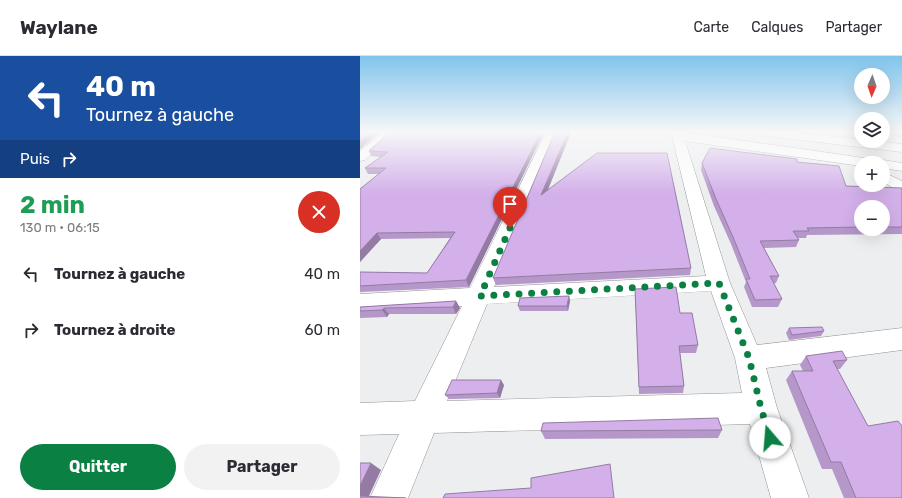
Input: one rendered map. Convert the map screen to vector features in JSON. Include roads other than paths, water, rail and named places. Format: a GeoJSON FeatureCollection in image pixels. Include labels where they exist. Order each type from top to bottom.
{"type":"FeatureCollection","features":[{"type":"Feature","properties":{"kind":"street"},"geometry":{"type":"LineString","coordinates":[[389,498],[424,416],[480,296],[543,153]]}},
{"type":"Feature","properties":{"kind":"street"},"geometry":{"type":"LineString","coordinates":[[683,153],[719,283],[749,358],[761,408],[790,498]]}},
{"type":"Feature","properties":{"kind":"street"},"geometry":{"type":"LineString","coordinates":[[798,153],[854,161]]}},
{"type":"Feature","properties":{"kind":"street"},"geometry":{"type":"LineString","coordinates":[[890,165],[902,167]]}},
{"type":"Feature","properties":{"kind":"street"},"geometry":{"type":"LineString","coordinates":[[890,180],[902,187]]}},
{"type":"Feature","properties":{"kind":"street"},"geometry":{"type":"LineString","coordinates":[[360,303],[719,283]]}},
{"type":"Feature","properties":{"kind":"street"},"geometry":{"type":"LineString","coordinates":[[749,358],[902,339]]}},
{"type":"Feature","properties":{"kind":"street"},"geometry":{"type":"LineString","coordinates":[[360,419],[424,416],[761,408]]}}]}
